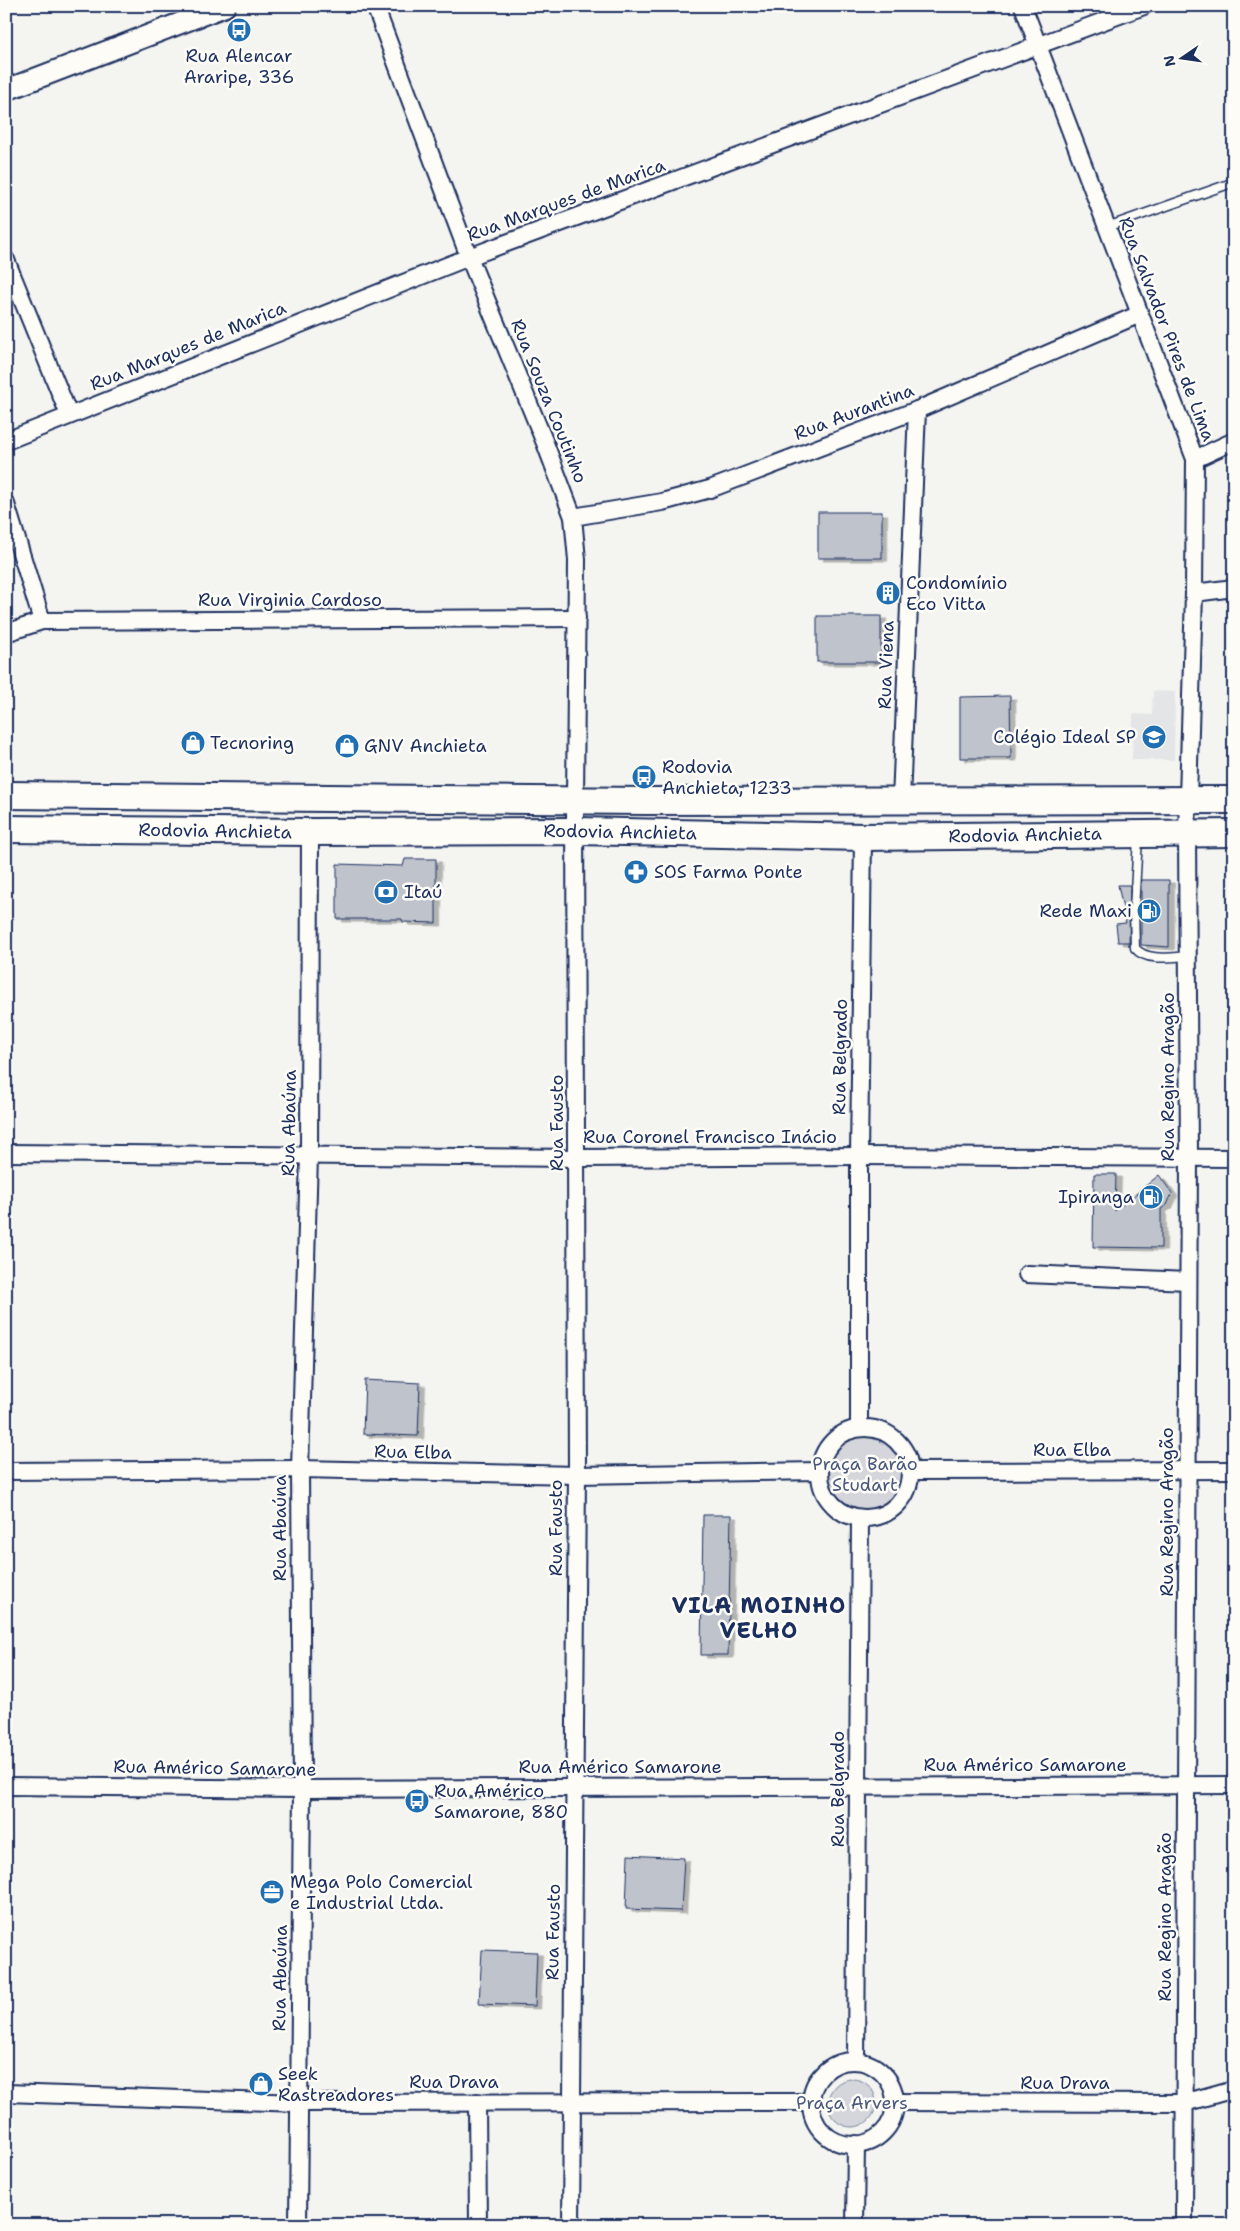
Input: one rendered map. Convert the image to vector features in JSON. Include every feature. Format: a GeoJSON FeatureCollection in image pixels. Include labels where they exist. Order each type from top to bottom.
{"type":"FeatureCollection","features":[{"type":"Feature","properties":{"kind":"highway","name":"Rodovia Anchieta"},"geometry":{"type":"LineString","coordinates":[[6,795],[307,796],[575,801],[1234,800]]}},
{"type":"Feature","properties":{"kind":"highway","name":"Rodovia Anchieta"},"geometry":{"type":"LineString","coordinates":[[6,829],[310,832],[576,831],[863,837],[1234,832]]}},
{"type":"Feature","properties":{"kind":"street"},"geometry":{"type":"LineString","coordinates":[[6,90],[225,6]]}},
{"type":"Feature","properties":{"kind":"street","name":"Rua Souza Coutinho"},"geometry":{"type":"LineString","coordinates":[[375,6],[469,257],[573,517],[577,560],[576,831]]}},
{"type":"Feature","properties":{"kind":"street","name":"Rua Salvador Pires de Lima"},"geometry":{"type":"LineString","coordinates":[[1023,6],[1195,459],[1194,593],[1188,800]]}},
{"type":"Feature","properties":{"kind":"street","name":"Rua Marques de Marica"},"geometry":{"type":"LineString","coordinates":[[6,441],[469,257],[1039,47],[1144,6]]}},
{"type":"Feature","properties":{"kind":"street"},"geometry":{"type":"LineString","coordinates":[[6,260],[69,415]]}},
{"type":"Feature","properties":{"kind":"street","name":"Rua Aurantina"},"geometry":{"type":"LineString","coordinates":[[573,517],[662,502],[710,489],[917,410],[1140,314]]}},
{"type":"Feature","properties":{"kind":"street","name":"Rua Viena"},"geometry":{"type":"LineString","coordinates":[[901,801],[917,410]]}},
{"type":"Feature","properties":{"kind":"street"},"geometry":{"type":"LineString","coordinates":[[1195,459],[1234,441]]}},
{"type":"Feature","properties":{"kind":"street"},"geometry":{"type":"LineString","coordinates":[[6,504],[42,621]]}},
{"type":"Feature","properties":{"kind":"street"},"geometry":{"type":"LineString","coordinates":[[1194,593],[1234,588]]}},
{"type":"Feature","properties":{"kind":"street","name":"Rua Virginia Cardoso"},"geometry":{"type":"LineString","coordinates":[[6,633],[42,621],[577,618]]}},
{"type":"Feature","properties":{"kind":"street","name":"Rua Regino Aragão"},"geometry":{"type":"LineString","coordinates":[[1184,2225],[1189,1157],[1188,800]]}},
{"type":"Feature","properties":{"kind":"street","name":"Rua Fausto"},"geometry":{"type":"LineString","coordinates":[[571,2225],[577,1475],[576,831]]}},
{"type":"Feature","properties":{"kind":"street","name":"Rua Abaúna"},"geometry":{"type":"LineString","coordinates":[[298,2225],[302,1789],[300,1469],[309,1156],[310,832]]}},
{"type":"Feature","properties":{"kind":"street","name":"Rua Belgrado"},"geometry":{"type":"LineString","coordinates":[[859,1428],[859,1156],[863,837]]}},
{"type":"Feature","properties":{"kind":"street","name":"Rua Coronel Francisco Inácio"},"geometry":{"type":"LineString","coordinates":[[6,1154],[577,1158],[859,1156],[1234,1158]]}},
{"type":"Feature","properties":{"kind":"street"},"geometry":{"type":"LineString","coordinates":[[1026,1274],[1188,1281]]}},
{"type":"Feature","properties":{"kind":"street"},"geometry":{"type":"LineString","coordinates":[[859,1428],[872,1428],[894,1439],[902,1448],[910,1472],[908,1487],[900,1500],[889,1510],[875,1517],[860,1518],[847,1514],[836,1507],[827,1497],[821,1484],[822,1458],[828,1447],[836,1438],[859,1428]]}},
{"type":"Feature","properties":{"kind":"street","name":"Rua Elba"},"geometry":{"type":"LineString","coordinates":[[6,1471],[300,1469],[577,1475],[820,1471]]}},
{"type":"Feature","properties":{"kind":"street","name":"Rua Elba"},"geometry":{"type":"LineString","coordinates":[[910,1472],[1234,1470]]}},
{"type":"Feature","properties":{"kind":"street","name":"Rua Belgrado"},"geometry":{"type":"LineString","coordinates":[[856,2061],[860,1518]]}},
{"type":"Feature","properties":{"kind":"street","name":"Rua Américo Samarone"},"geometry":{"type":"LineString","coordinates":[[6,1786],[302,1789],[1234,1785]]}},
{"type":"Feature","properties":{"kind":"street"},"geometry":{"type":"LineString","coordinates":[[856,2061],[870,2065],[883,2074],[891,2087],[894,2102],[892,2117],[884,2131],[871,2140],[856,2144],[839,2142],[824,2133],[815,2119],[811,2102],[813,2089],[825,2072],[836,2064],[856,2061]]}},
{"type":"Feature","properties":{"kind":"street","name":"Rua Drava"},"geometry":{"type":"LineString","coordinates":[[894,2102],[1184,2103],[1234,2089]]}},
{"type":"Feature","properties":{"kind":"street","name":"Rua Drava"},"geometry":{"type":"LineString","coordinates":[[6,2093],[298,2103],[811,2102]]}},
{"type":"Feature","properties":{"kind":"street"},"geometry":{"type":"LineString","coordinates":[[477,2102],[478,2225]]}},
{"type":"Feature","properties":{"kind":"street"},"geometry":{"type":"LineString","coordinates":[[855,2225],[856,2144]]}},
{"type":"Feature","properties":{"kind":"lane"},"geometry":{"type":"LineString","coordinates":[[1107,228],[1229,184]]}},
{"type":"Feature","properties":{"kind":"lane"},"geometry":{"type":"LineString","coordinates":[[1138,834],[1134,910],[1135,948],[1150,957],[1188,956]]}},
{"type":"Feature","properties":{"kind":"shaded area","name":"Colégio Ideal SP"},"geometry":{"type":"Polygon","coordinates":[[[1153,691],[1175,692],[1174,760],[1132,760],[1133,714],[1152,715],[1153,691]]]}},
{"type":"Feature","properties":{"kind":"green space","name":"Praça Barão Studart"},"geometry":{"type":"Polygon","coordinates":[[[865,1437],[886,1443],[896,1453],[902,1474],[896,1495],[886,1505],[865,1511],[844,1505],[834,1495],[828,1474],[834,1453],[844,1443],[865,1437]]]}},
{"type":"Feature","properties":{"kind":"green space","name":"Praça Arvers"},"geometry":{"type":"Polygon","coordinates":[[[847,2079],[857,2079],[866,2083],[872,2089],[876,2103],[872,2117],[866,2123],[857,2127],[847,2127],[838,2123],[832,2117],[828,2108],[828,2098],[832,2089],[838,2083],[847,2079]]]}},
{"type":"Feature","properties":{"kind":"building"},"geometry":{"type":"Polygon","coordinates":[[[818,512],[882,512],[882,558],[818,558],[818,512]]]}},
{"type":"Feature","properties":{"kind":"building"},"geometry":{"type":"Polygon","coordinates":[[[817,616],[881,616],[881,662],[817,662],[817,616]]]}},
{"type":"Feature","properties":{"kind":"building"},"geometry":{"type":"Polygon","coordinates":[[[1010,696],[1011,758],[960,758],[960,697],[1010,696]]]}},
{"type":"Feature","properties":{"kind":"building","name":"Itaú"},"geometry":{"type":"Polygon","coordinates":[[[405,859],[436,859],[436,923],[403,922],[402,919],[337,919],[337,864],[403,866],[405,859]]]}},
{"type":"Feature","properties":{"kind":"building","name":"Rede Maxi"},"geometry":{"type":"Polygon","coordinates":[[[1141,880],[1169,880],[1169,947],[1141,945],[1141,880]]]}},
{"type":"Feature","properties":{"kind":"building"},"geometry":{"type":"Polygon","coordinates":[[[1118,885],[1130,885],[1129,946],[1128,942],[1118,942],[1116,924],[1126,923],[1118,885]]]}},
{"type":"Feature","properties":{"kind":"building"},"geometry":{"type":"Polygon","coordinates":[[[1094,1174],[1116,1174],[1115,1211],[1159,1175],[1172,1193],[1167,1205],[1161,1209],[1161,1248],[1093,1247],[1094,1174]]]}},
{"type":"Feature","properties":{"kind":"building"},"geometry":{"type":"Polygon","coordinates":[[[365,1380],[420,1383],[418,1436],[363,1434],[365,1380]]]}},
{"type":"Feature","properties":{"kind":"building"},"geometry":{"type":"Polygon","coordinates":[[[703,1515],[731,1515],[728,1655],[701,1655],[703,1515]]]}},
{"type":"Feature","properties":{"kind":"building"},"geometry":{"type":"Polygon","coordinates":[[[628,1855],[684,1858],[681,1911],[626,1909],[628,1855]]]}},
{"type":"Feature","properties":{"kind":"building"},"geometry":{"type":"Polygon","coordinates":[[[482,1950],[537,1952],[535,2006],[479,2004],[482,1950]]]}},
{"type":"Feature","properties":{"kind":"place","name":"Rua Alencar Araripe, 336"},"geometry":{"type":"Point","coordinates":[239,30]}},
{"type":"Feature","properties":{"kind":"place","name":"Condomínio Eco Vitta"},"geometry":{"type":"Point","coordinates":[888,593]}},
{"type":"Feature","properties":{"kind":"place","name":"Colégio Ideal SP"},"geometry":{"type":"Point","coordinates":[1154,737]}},
{"type":"Feature","properties":{"kind":"place","name":"Tecnoring"},"geometry":{"type":"Point","coordinates":[193,743]}},
{"type":"Feature","properties":{"kind":"place","name":"GNV Anchieta"},"geometry":{"type":"Point","coordinates":[347,746]}},
{"type":"Feature","properties":{"kind":"place","name":"Rodovia Anchieta, 1233"},"geometry":{"type":"Point","coordinates":[644,777]}},
{"type":"Feature","properties":{"kind":"place","name":"SOS Farma Ponte"},"geometry":{"type":"Point","coordinates":[636,872]}},
{"type":"Feature","properties":{"kind":"place","name":"Itaú"},"geometry":{"type":"Point","coordinates":[386,892]}},
{"type":"Feature","properties":{"kind":"place","name":"Rede Maxi"},"geometry":{"type":"Point","coordinates":[1149,911]}},
{"type":"Feature","properties":{"kind":"place","name":"Ipiranga"},"geometry":{"type":"Point","coordinates":[1151,1197]}},
{"type":"Feature","properties":{"kind":"place","name":"Rua Américo Samarone, 880"},"geometry":{"type":"Point","coordinates":[417,1801]}},
{"type":"Feature","properties":{"kind":"place","name":"Mega Polo Comercial e Industrial Ltda."},"geometry":{"type":"Point","coordinates":[272,1892]}},
{"type":"Feature","properties":{"kind":"place","name":"Seek Rastreadores"},"geometry":{"type":"Point","coordinates":[261,2084]}},
{"type":"Feature","properties":{"kind":"district","name":"VILA MOINHO VELHO"},"geometry":{"type":"Point","coordinates":[759,1618]}}]}
